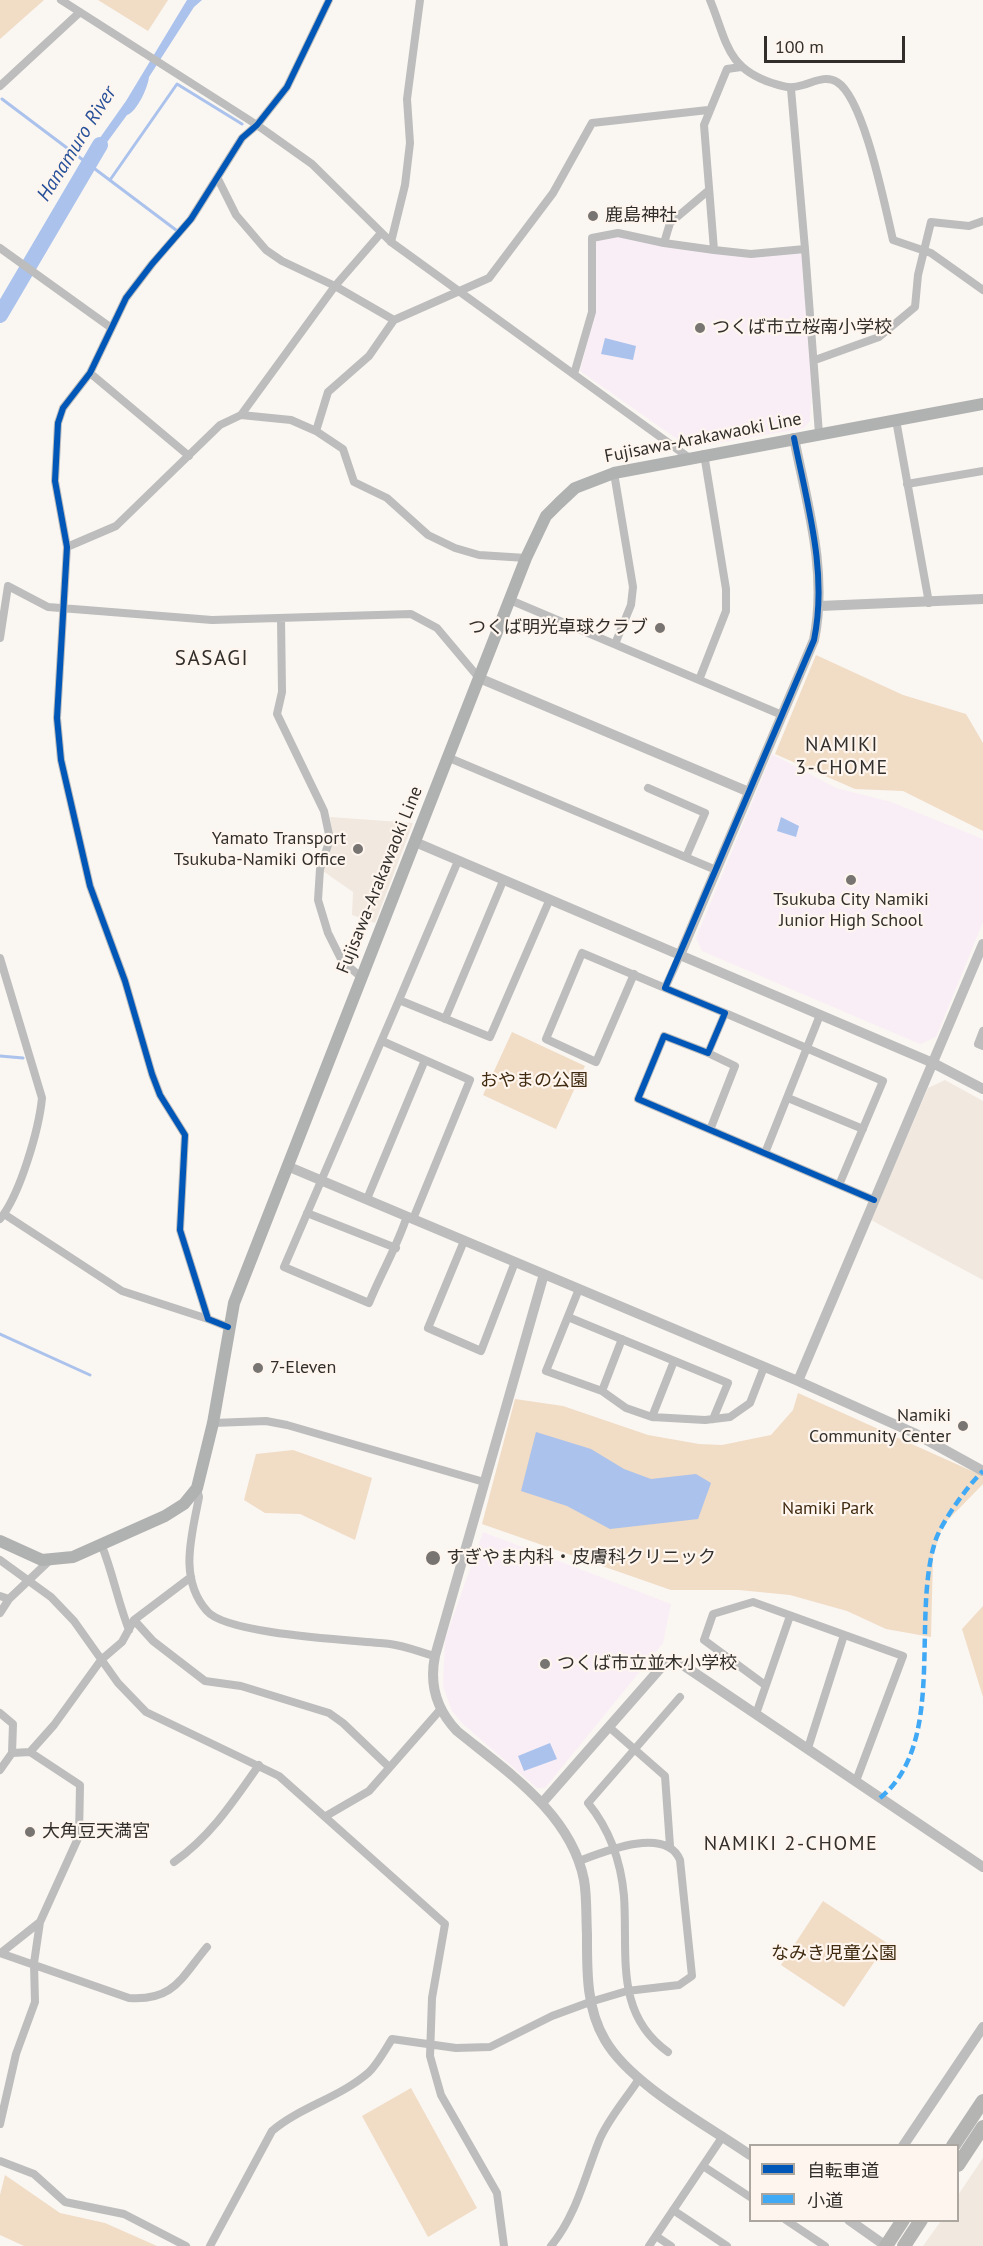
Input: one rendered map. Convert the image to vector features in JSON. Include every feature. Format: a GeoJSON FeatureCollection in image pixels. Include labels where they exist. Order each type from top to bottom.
{"type":"FeatureCollection","features":[{"type":"Feature","properties":{"kind":"main road","name":"Fujisawa-Arakawaoki Line"},"geometry":{"type":"LineString","coordinates":[[198,1488],[213,1423],[228,1327],[234,1304],[447,757],[526,558],[546,516],[575,488],[614,472],[983,404]]}},
{"type":"Feature","properties":{"kind":"main road"},"geometry":{"type":"LineString","coordinates":[[0,1541],[42,1560],[73,1557],[102,1546],[175,1510],[198,1488]]}},
{"type":"Feature","properties":{"kind":"main road"},"geometry":{"type":"LineString","coordinates":[[954,2144],[983,2101]]}},
{"type":"Feature","properties":{"kind":"main road"},"geometry":{"type":"LineString","coordinates":[[959,2162],[983,2127]]}},
{"type":"Feature","properties":{"kind":"main road"},"geometry":{"type":"LineString","coordinates":[[886,2246],[902,2222]]}},
{"type":"Feature","properties":{"kind":"main road"},"geometry":{"type":"LineString","coordinates":[[903,2246],[920,2222]]}},
{"type":"Feature","properties":{"kind":"street"},"geometry":{"type":"LineString","coordinates":[[62,0],[257,125],[312,164],[391,242],[457,292],[688,457]]}},
{"type":"Feature","properties":{"kind":"street"},"geometry":{"type":"LineString","coordinates":[[207,1319],[180,1230],[185,1135],[160,1095],[152,1074],[125,981],[90,886],[61,760],[57,717],[67,547],[55,481],[58,423],[63,408],[90,373],[110,327],[126,298],[191,219],[242,138],[257,125],[287,87],[329,0]]}},
{"type":"Feature","properties":{"kind":"street"},"geometry":{"type":"LineString","coordinates":[[391,242],[405,185],[410,143],[407,99],[420,0]]}},
{"type":"Feature","properties":{"kind":"street"},"geometry":{"type":"LineString","coordinates":[[710,0],[730,52],[741,67],[753,77],[791,89],[826,78],[837,81],[847,90],[873,159],[893,240],[925,250],[983,290]]}},
{"type":"Feature","properties":{"kind":"street"},"geometry":{"type":"LineString","coordinates":[[0,86],[80,12]]}},
{"type":"Feature","properties":{"kind":"street"},"geometry":{"type":"LineString","coordinates":[[714,250],[704,125],[708,110],[727,69],[741,67]]}},
{"type":"Feature","properties":{"kind":"street"},"geometry":{"type":"LineString","coordinates":[[791,89],[815,360],[819,434]]}},
{"type":"Feature","properties":{"kind":"street"},"geometry":{"type":"LineString","coordinates":[[316,431],[328,392],[369,356],[394,320],[489,278],[552,193],[592,123],[708,110]]}},
{"type":"Feature","properties":{"kind":"street"},"geometry":{"type":"LineString","coordinates":[[218,179],[236,214],[266,250],[282,261],[335,286],[394,320]]}},
{"type":"Feature","properties":{"kind":"street"},"geometry":{"type":"LineString","coordinates":[[664,243],[670,223],[709,190]]}},
{"type":"Feature","properties":{"kind":"street"},"geometry":{"type":"LineString","coordinates":[[815,360],[879,337],[915,307],[918,275],[931,222],[969,226],[983,221]]}},
{"type":"Feature","properties":{"kind":"street"},"geometry":{"type":"LineString","coordinates":[[67,547],[116,526],[220,425],[241,415],[335,286],[381,233]]}},
{"type":"Feature","properties":{"kind":"street"},"geometry":{"type":"LineString","coordinates":[[574,374],[592,312],[592,238],[618,233],[664,243],[751,254],[805,249]]}},
{"type":"Feature","properties":{"kind":"street"},"geometry":{"type":"LineString","coordinates":[[3,249],[110,327]]}},
{"type":"Feature","properties":{"kind":"street"},"geometry":{"type":"LineString","coordinates":[[90,373],[189,456]]}},
{"type":"Feature","properties":{"kind":"street"},"geometry":{"type":"LineString","coordinates":[[241,415],[291,420],[316,431],[343,449],[354,483],[387,498],[428,535],[455,549],[479,555],[526,558]]}},
{"type":"Feature","properties":{"kind":"street"},"geometry":{"type":"LineString","coordinates":[[896,420],[929,603]]}},
{"type":"Feature","properties":{"kind":"street"},"geometry":{"type":"LineString","coordinates":[[665,988],[814,640],[820,606],[818,559],[794,438]]}},
{"type":"Feature","properties":{"kind":"street"},"geometry":{"type":"LineString","coordinates":[[699,680],[726,611],[726,589],[704,454]]}},
{"type":"Feature","properties":{"kind":"street"},"geometry":{"type":"LineString","coordinates":[[908,484],[983,471]]}},
{"type":"Feature","properties":{"kind":"street"},"geometry":{"type":"LineString","coordinates":[[614,472],[633,587],[631,605],[615,644]]}},
{"type":"Feature","properties":{"kind":"street"},"geometry":{"type":"LineString","coordinates":[[0,638],[8,586],[48,607],[212,620],[398,613],[418,616],[437,628],[479,678],[749,792]]}},
{"type":"Feature","properties":{"kind":"street"},"geometry":{"type":"LineString","coordinates":[[820,606],[983,599]]}},
{"type":"Feature","properties":{"kind":"street"},"geometry":{"type":"LineString","coordinates":[[510,600],[782,715]]}},
{"type":"Feature","properties":{"kind":"street"},"geometry":{"type":"LineString","coordinates":[[281,618],[282,692],[277,714],[324,811],[330,839],[320,868],[318,900],[328,933],[342,961],[361,977]]}},
{"type":"Feature","properties":{"kind":"street"},"geometry":{"type":"LineString","coordinates":[[447,757],[716,870]]}},
{"type":"Feature","properties":{"kind":"street"},"geometry":{"type":"LineString","coordinates":[[648,788],[705,813],[686,857]]}},
{"type":"Feature","properties":{"kind":"street"},"geometry":{"type":"LineString","coordinates":[[415,842],[549,902],[933,1063],[983,1089]]}},
{"type":"Feature","properties":{"kind":"street"},"geometry":{"type":"LineString","coordinates":[[382,1041],[470,1080],[410,1218],[369,1303],[284,1267],[458,861]]}},
{"type":"Feature","properties":{"kind":"street"},"geometry":{"type":"LineString","coordinates":[[445,1019],[503,881]]}},
{"type":"Feature","properties":{"kind":"street"},"geometry":{"type":"LineString","coordinates":[[399,1000],[490,1037],[549,902]]}},
{"type":"Feature","properties":{"kind":"street"},"geometry":{"type":"LineString","coordinates":[[798,1381],[983,944]]}},
{"type":"Feature","properties":{"kind":"street"},"geometry":{"type":"LineString","coordinates":[[634,974],[596,1062],[546,1039],[582,953],[634,974],[883,1081],[839,1185]]}},
{"type":"Feature","properties":{"kind":"street"},"geometry":{"type":"LineString","coordinates":[[0,958],[42,1098],[32,1145],[2,1217],[122,1291],[228,1327]]}},
{"type":"Feature","properties":{"kind":"street"},"geometry":{"type":"LineString","coordinates":[[708,1053],[725,1013]]}},
{"type":"Feature","properties":{"kind":"street"},"geometry":{"type":"LineString","coordinates":[[765,1153],[820,1015]]}},
{"type":"Feature","properties":{"kind":"street"},"geometry":{"type":"LineString","coordinates":[[983,1031],[978,1044],[983,1046]]}},
{"type":"Feature","properties":{"kind":"street"},"geometry":{"type":"LineString","coordinates":[[710,1130],[735,1066],[664,1036],[638,1099],[710,1130],[765,1153],[874,1200]]}},
{"type":"Feature","properties":{"kind":"street"},"geometry":{"type":"LineString","coordinates":[[367,1199],[425,1060]]}},
{"type":"Feature","properties":{"kind":"street"},"geometry":{"type":"LineString","coordinates":[[788,1098],[863,1129]]}},
{"type":"Feature","properties":{"kind":"street"},"geometry":{"type":"LineString","coordinates":[[287,1166],[798,1381],[914,1432],[983,1471]]}},
{"type":"Feature","properties":{"kind":"street"},"geometry":{"type":"LineString","coordinates":[[307,1214],[396,1248]]}},
{"type":"Feature","properties":{"kind":"street"},"geometry":{"type":"LineString","coordinates":[[464,1240],[428,1328],[481,1351],[515,1262]]}},
{"type":"Feature","properties":{"kind":"street"},"geometry":{"type":"LineString","coordinates":[[544,1274],[435,1656],[432,1683],[440,1710],[457,1731],[542,1803],[567,1834],[579,1861],[586,1893],[590,2002],[605,2040],[622,2064],[639,2079],[749,2154]]}},
{"type":"Feature","properties":{"kind":"street"},"geometry":{"type":"LineString","coordinates":[[579,1289],[546,1371],[602,1390],[626,1408],[652,1417],[713,1419],[730,1417],[750,1403],[764,1367]]}},
{"type":"Feature","properties":{"kind":"street"},"geometry":{"type":"LineString","coordinates":[[568,1317],[728,1383],[713,1419]]}},
{"type":"Feature","properties":{"kind":"street"},"geometry":{"type":"LineString","coordinates":[[602,1390],[622,1339]]}},
{"type":"Feature","properties":{"kind":"street"},"geometry":{"type":"LineString","coordinates":[[652,1417],[674,1361]]}},
{"type":"Feature","properties":{"kind":"street"},"geometry":{"type":"LineString","coordinates":[[213,1423],[266,1421],[286,1425],[484,1482]]}},
{"type":"Feature","properties":{"kind":"street"},"geometry":{"type":"LineString","coordinates":[[198,1488],[199,1497],[189,1546],[191,1577],[207,1611],[224,1621],[310,1637],[393,1644],[435,1656]]}},
{"type":"Feature","properties":{"kind":"street"},"geometry":{"type":"LineString","coordinates":[[102,1546],[129,1630]]}},
{"type":"Feature","properties":{"kind":"street"},"geometry":{"type":"LineString","coordinates":[[0,1560],[51,1597],[74,1621],[118,1683],[146,1712],[259,1765],[296,1788],[446,1924],[432,1998],[430,2046],[433,2070],[441,2095],[497,2193],[504,2246]]}},
{"type":"Feature","properties":{"kind":"street"},"geometry":{"type":"LineString","coordinates":[[0,1613],[9,1599],[50,1560]]}},
{"type":"Feature","properties":{"kind":"street"},"geometry":{"type":"LineString","coordinates":[[30,1752],[54,1725],[101,1660],[122,1642],[134,1620],[191,1577]]}},
{"type":"Feature","properties":{"kind":"street"},"geometry":{"type":"LineString","coordinates":[[0,1596],[9,1599]]}},
{"type":"Feature","properties":{"kind":"street"},"geometry":{"type":"LineString","coordinates":[[765,1685],[704,1640],[713,1614],[753,1602],[903,1656],[856,1781]]}},
{"type":"Feature","properties":{"kind":"street"},"geometry":{"type":"LineString","coordinates":[[756,1714],[790,1616]]}},
{"type":"Feature","properties":{"kind":"street"},"geometry":{"type":"LineString","coordinates":[[134,1620],[153,1641],[205,1681],[241,1686],[329,1713],[389,1767]]}},
{"type":"Feature","properties":{"kind":"street"},"geometry":{"type":"LineString","coordinates":[[808,1748],[844,1635]]}},
{"type":"Feature","properties":{"kind":"street"},"geometry":{"type":"LineString","coordinates":[[542,1803],[664,1663],[671,1661],[682,1663],[983,1867]]}},
{"type":"Feature","properties":{"kind":"street"},"geometry":{"type":"LineString","coordinates":[[668,2052],[646,2033],[636,2016],[627,1991],[624,1896],[614,1848],[603,1823],[588,1803],[680,1697]]}},
{"type":"Feature","properties":{"kind":"street"},"geometry":{"type":"LineString","coordinates":[[326,1815],[369,1791],[389,1767],[398,1762],[440,1710]]}},
{"type":"Feature","properties":{"kind":"street"},"geometry":{"type":"LineString","coordinates":[[0,1713],[13,1724],[12,1753],[0,1770]]}},
{"type":"Feature","properties":{"kind":"street"},"geometry":{"type":"LineString","coordinates":[[609,1727],[665,1776],[670,1846]]}},
{"type":"Feature","properties":{"kind":"street"},"geometry":{"type":"LineString","coordinates":[[0,2124],[16,2054],[35,2002],[34,1963],[40,1922],[76,1846],[80,1785],[30,1752],[12,1753]]}},
{"type":"Feature","properties":{"kind":"street"},"geometry":{"type":"LineString","coordinates":[[174,1862],[196,1846],[222,1818],[259,1765]]}},
{"type":"Feature","properties":{"kind":"street"},"geometry":{"type":"LineString","coordinates":[[210,2246],[272,2131],[287,2118],[322,2102],[369,2073],[392,2039],[430,2046],[490,2047],[542,2021],[590,2002],[627,1991],[679,1985],[692,1976],[680,1860],[676,1851],[670,1846],[654,1843],[614,1848],[579,1861]]}},
{"type":"Feature","properties":{"kind":"street"},"geometry":{"type":"LineString","coordinates":[[1,1953],[40,1922]]}},
{"type":"Feature","properties":{"kind":"street"},"geometry":{"type":"LineString","coordinates":[[1,1953],[129,1998],[144,1999],[169,1993],[207,1947]]}},
{"type":"Feature","properties":{"kind":"street"},"geometry":{"type":"LineString","coordinates":[[904,2144],[983,2027]]}},
{"type":"Feature","properties":{"kind":"street"},"geometry":{"type":"LineString","coordinates":[[551,2246],[560,2236],[585,2183],[600,2139],[639,2079]]}},
{"type":"Feature","properties":{"kind":"street"},"geometry":{"type":"LineString","coordinates":[[649,2246],[723,2136]]}},
{"type":"Feature","properties":{"kind":"street"},"geometry":{"type":"LineString","coordinates":[[0,2161],[34,2174],[65,2202],[124,2214],[186,2246]]}},
{"type":"Feature","properties":{"kind":"street"},"geometry":{"type":"LineString","coordinates":[[703,2166],[749,2196]]}},
{"type":"Feature","properties":{"kind":"street"},"geometry":{"type":"LineString","coordinates":[[673,2210],[727,2246]]}},
{"type":"Feature","properties":{"kind":"street"},"geometry":{"type":"LineString","coordinates":[[789,2222],[825,2246]]}},
{"type":"Feature","properties":{"kind":"street"},"geometry":{"type":"LineString","coordinates":[[852,2222],[886,2246]]}},
{"type":"Feature","properties":{"kind":"street"},"geometry":{"type":"LineString","coordinates":[[656,2236],[671,2246]]}},
{"type":"Feature","properties":{"kind":"shaded area","name":"つくば市立桜南小学校"},"geometry":{"type":"Polygon","coordinates":[[[618,236],[703,252],[799,251],[802,254],[812,386],[810,421],[804,428],[690,448],[580,371],[595,311],[595,243],[598,239],[618,236]]]}},
{"type":"Feature","properties":{"kind":"shaded area","name":"Tsukuba City Namiki Junior High School"},"geometry":{"type":"Polygon","coordinates":[[[772,754],[836,788],[891,802],[983,839],[983,922],[936,1037],[920,1044],[702,951],[696,938],[772,754]]]}},
{"type":"Feature","properties":{"kind":"shaded area"},"geometry":{"type":"Polygon","coordinates":[[[330,817],[413,823],[375,923],[352,915],[353,892],[323,871],[333,840],[330,817]]]}},
{"type":"Feature","properties":{"kind":"shaded area"},"geometry":{"type":"Polygon","coordinates":[[[945,1080],[983,1101],[983,1280],[871,1220],[928,1088],[945,1080]]]}},
{"type":"Feature","properties":{"kind":"shaded area","name":"つくば市立並木小学校"},"geometry":{"type":"Polygon","coordinates":[[[483,1532],[671,1604],[663,1643],[545,1788],[537,1788],[463,1724],[452,1711],[443,1686],[445,1640],[483,1532]]]}},
{"type":"Feature","properties":{"kind":"shaded area"},"geometry":{"type":"Polygon","coordinates":[[[983,2158],[983,2246],[923,2246],[940,2222],[959,2222],[959,2194],[983,2158]]]}},
{"type":"Feature","properties":{"kind":"green space"},"geometry":{"type":"Polygon","coordinates":[[[0,0],[44,0],[0,39],[0,0]]]}},
{"type":"Feature","properties":{"kind":"green space"},"geometry":{"type":"Polygon","coordinates":[[[98,0],[168,0],[148,31],[98,0]]]}},
{"type":"Feature","properties":{"kind":"green space"},"geometry":{"type":"Polygon","coordinates":[[[816,655],[903,695],[966,714],[983,743],[983,831],[903,791],[855,789],[775,754],[816,655]]]}},
{"type":"Feature","properties":{"kind":"green space","name":"おやまの公園"},"geometry":{"type":"Polygon","coordinates":[[[512,1032],[585,1066],[556,1129],[483,1095],[512,1032]]]}},
{"type":"Feature","properties":{"kind":"green space","name":"Namiki Park"},"geometry":{"type":"Polygon","coordinates":[[[798,1393],[983,1476],[983,1484],[943,1525],[933,1555],[931,1637],[886,1629],[847,1611],[790,1595],[739,1590],[671,1590],[482,1524],[515,1399],[563,1406],[648,1435],[699,1444],[722,1445],[771,1435],[793,1410],[798,1393]]]}},
{"type":"Feature","properties":{"kind":"green space"},"geometry":{"type":"Polygon","coordinates":[[[293,1450],[372,1478],[355,1540],[300,1514],[265,1513],[244,1500],[256,1454],[293,1450]]]}},
{"type":"Feature","properties":{"kind":"green space"},"geometry":{"type":"Polygon","coordinates":[[[983,1606],[983,1697],[962,1629],[983,1606]]]}},
{"type":"Feature","properties":{"kind":"green space","name":"なみき児童公園"},"geometry":{"type":"Polygon","coordinates":[[[823,1901],[887,1943],[844,2007],[781,1965],[823,1901]]]}},
{"type":"Feature","properties":{"kind":"green space"},"geometry":{"type":"Polygon","coordinates":[[[411,2088],[477,2208],[428,2237],[362,2116],[411,2088]]]}},
{"type":"Feature","properties":{"kind":"green space"},"geometry":{"type":"Polygon","coordinates":[[[5,2175],[60,2213],[105,2223],[157,2246],[24,2246],[0,2235],[0,2195],[5,2175]]]}},
{"type":"Feature","properties":{"kind":"water"},"geometry":{"type":"Polygon","coordinates":[[[187,0],[202,0],[194,7],[149,77],[147,87],[138,104],[127,115],[91,164],[85,159],[126,101],[187,0]]]}},
{"type":"Feature","properties":{"kind":"water"},"geometry":{"type":"Polygon","coordinates":[[[605,338],[636,346],[633,360],[601,354],[605,338]]]}},
{"type":"Feature","properties":{"kind":"water"},"geometry":{"type":"Polygon","coordinates":[[[781,817],[799,826],[796,837],[777,831],[781,817]]]}},
{"type":"Feature","properties":{"kind":"water"},"geometry":{"type":"Polygon","coordinates":[[[536,1432],[591,1449],[624,1469],[651,1479],[696,1474],[711,1483],[698,1519],[610,1529],[567,1506],[521,1491],[536,1432]]]}},
{"type":"Feature","properties":{"kind":"water"},"geometry":{"type":"Polygon","coordinates":[[[550,1743],[557,1759],[524,1771],[518,1756],[550,1743]]]}},
{"type":"Feature","properties":{"kind":"waterway"},"geometry":{"type":"LineString","coordinates":[[110,180],[177,84],[242,124]]}},
{"type":"Feature","properties":{"kind":"waterway","name":"Hanamuro River"},"geometry":{"type":"LineString","coordinates":[[2,99],[176,230]]}},
{"type":"Feature","properties":{"kind":"waterway","name":"Hanamuro River"},"geometry":{"type":"LineString","coordinates":[[0,315],[100,145]]}},
{"type":"Feature","properties":{"kind":"waterway"},"geometry":{"type":"LineString","coordinates":[[0,1056],[23,1058]]}},
{"type":"Feature","properties":{"kind":"waterway"},"geometry":{"type":"LineString","coordinates":[[0,1334],[90,1375]]}},
{"type":"Feature","properties":{"kind":"marked path"},"geometry":{"type":"LineString","coordinates":[[880,1798],[901,1774],[914,1745],[921,1712],[929,1570],[936,1539],[957,1503],[983,1471]]}},
{"type":"Feature","properties":{"kind":"cycle path"},"geometry":{"type":"LineString","coordinates":[[228,1327],[208,1319],[180,1230],[185,1135],[160,1095],[152,1074],[125,981],[90,886],[61,760],[57,718],[67,547],[55,481],[58,423],[63,408],[90,373],[126,298],[191,219],[242,138],[257,125],[287,87],[329,0]]}},
{"type":"Feature","properties":{"kind":"cycle path"},"geometry":{"type":"LineString","coordinates":[[794,438],[810,513],[817,564],[818,615],[814,640],[665,988],[725,1013],[708,1053],[664,1036],[638,1099],[874,1200]]}},
{"type":"Feature","properties":{"kind":"place","name":"鹿島神社"},"geometry":{"type":"Point","coordinates":[593,216]}},
{"type":"Feature","properties":{"kind":"place","name":"つくば市立桜南小学校"},"geometry":{"type":"Point","coordinates":[700,328]}},
{"type":"Feature","properties":{"kind":"place","name":"つくば明光卓球クラブ"},"geometry":{"type":"Point","coordinates":[660,628]}},
{"type":"Feature","properties":{"kind":"place","name":"Yamato Transport Tsukuba-Namiki Office"},"geometry":{"type":"Point","coordinates":[358,849]}},
{"type":"Feature","properties":{"kind":"place","name":"Tsukuba City Namiki Junior High School"},"geometry":{"type":"Point","coordinates":[851,880]}},
{"type":"Feature","properties":{"kind":"place","name":"7-Eleven"},"geometry":{"type":"Point","coordinates":[258,1368]}},
{"type":"Feature","properties":{"kind":"place","name":"Namiki Community Center"},"geometry":{"type":"Point","coordinates":[963,1426]}},
{"type":"Feature","properties":{"kind":"place","name":"すぎやま内科・皮膚科クリニック"},"geometry":{"type":"Point","coordinates":[433,1558]}},
{"type":"Feature","properties":{"kind":"place","name":"つくば市立並木小学校"},"geometry":{"type":"Point","coordinates":[545,1664]}},
{"type":"Feature","properties":{"kind":"place","name":"大角豆天満宮"},"geometry":{"type":"Point","coordinates":[30,1832]}},
{"type":"Feature","properties":{"kind":"district","name":"SASAGI"},"geometry":{"type":"Point","coordinates":[212,659]}},
{"type":"Feature","properties":{"kind":"district","name":"NAMIKI 3-CHOME"},"geometry":{"type":"Point","coordinates":[842,756]}},
{"type":"Feature","properties":{"kind":"district","name":"NAMIKI 2-CHOME"},"geometry":{"type":"Point","coordinates":[791,1844]}}]}
